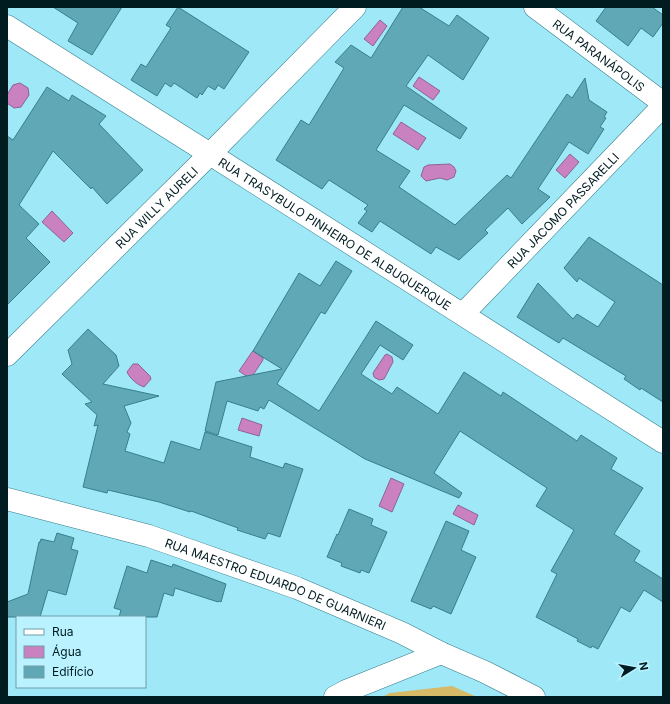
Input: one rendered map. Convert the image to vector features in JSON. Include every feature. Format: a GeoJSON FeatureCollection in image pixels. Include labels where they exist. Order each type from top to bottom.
{"type":"FeatureCollection","features":[{"type":"Feature","properties":{"kind":"street","name":"RUA WILLY AURELI"},"geometry":{"type":"LineString","coordinates":[[7,356],[355,7]]}},
{"type":"Feature","properties":{"kind":"street","name":"RUA PARANÁPOLIS"},"geometry":{"type":"LineString","coordinates":[[535,7],[663,105]]}},
{"type":"Feature","properties":{"kind":"street","name":"RUA TRASYBULO PINHEIRO DE ALBUQUERQUE"},"geometry":{"type":"LineString","coordinates":[[7,26],[663,442]]}},
{"type":"Feature","properties":{"kind":"street","name":"RUA JACOMO PASSARELLI"},"geometry":{"type":"LineString","coordinates":[[463,314],[663,105]]}},
{"type":"Feature","properties":{"kind":"street","name":"RUA MAESTRO EDUARDO DE GUARNIERI"},"geometry":{"type":"LineString","coordinates":[[7,499],[148,536],[297,588],[402,632],[441,653],[485,672],[534,697]]}},
{"type":"Feature","properties":{"kind":"street"},"geometry":{"type":"LineString","coordinates":[[335,697],[346,691],[441,653]]}},
{"type":"Feature","properties":{"kind":"shaded area"},"geometry":{"type":"Polygon","coordinates":[[[452,686],[477,697],[382,697],[390,693],[452,686]]]}},
{"type":"Feature","properties":{"kind":"water"},"geometry":{"type":"Polygon","coordinates":[[[380,20],[387,26],[373,46],[364,39],[380,20]]]}},
{"type":"Feature","properties":{"kind":"water"},"geometry":{"type":"Polygon","coordinates":[[[419,77],[440,91],[433,100],[413,86],[419,77]]]}},
{"type":"Feature","properties":{"kind":"water"},"geometry":{"type":"Polygon","coordinates":[[[20,83],[28,88],[29,95],[21,107],[14,108],[7,103],[7,95],[13,85],[20,83]]]}},
{"type":"Feature","properties":{"kind":"water"},"geometry":{"type":"Polygon","coordinates":[[[401,122],[426,138],[418,150],[393,134],[401,122]]]}},
{"type":"Feature","properties":{"kind":"water"},"geometry":{"type":"Polygon","coordinates":[[[570,154],[579,162],[565,178],[556,170],[570,154]]]}},
{"type":"Feature","properties":{"kind":"water"},"geometry":{"type":"Polygon","coordinates":[[[450,164],[456,171],[454,177],[447,180],[440,178],[426,181],[421,176],[424,167],[428,165],[450,164]]]}},
{"type":"Feature","properties":{"kind":"water"},"geometry":{"type":"Polygon","coordinates":[[[52,211],[73,233],[64,242],[42,222],[52,211]]]}},
{"type":"Feature","properties":{"kind":"water"},"geometry":{"type":"Polygon","coordinates":[[[253,351],[263,358],[263,360],[251,378],[249,378],[239,371],[253,351]]]}},
{"type":"Feature","properties":{"kind":"water"},"geometry":{"type":"Polygon","coordinates":[[[387,354],[392,357],[393,362],[384,379],[379,380],[374,377],[373,373],[387,354]]]}},
{"type":"Feature","properties":{"kind":"water"},"geometry":{"type":"Polygon","coordinates":[[[133,364],[138,364],[150,376],[151,379],[144,387],[134,381],[127,372],[133,364]]]}},
{"type":"Feature","properties":{"kind":"water"},"geometry":{"type":"Polygon","coordinates":[[[242,418],[262,425],[259,436],[238,430],[242,418]]]}},
{"type":"Feature","properties":{"kind":"water"},"geometry":{"type":"Polygon","coordinates":[[[391,478],[404,484],[392,512],[379,506],[391,478]]]}},
{"type":"Feature","properties":{"kind":"water"},"geometry":{"type":"Polygon","coordinates":[[[458,505],[478,515],[474,525],[453,514],[458,505]]]}},
{"type":"Feature","properties":{"kind":"building"},"geometry":{"type":"Polygon","coordinates":[[[53,7],[122,7],[92,55],[68,41],[78,23],[53,7]]]}},
{"type":"Feature","properties":{"kind":"building"},"geometry":{"type":"Polygon","coordinates":[[[178,7],[249,52],[224,89],[218,85],[215,90],[208,86],[202,95],[200,93],[197,98],[174,83],[171,87],[165,83],[157,96],[131,80],[141,64],[146,67],[171,28],[166,25],[178,7]]]}},
{"type":"Feature","properties":{"kind":"building"},"geometry":{"type":"Polygon","coordinates":[[[403,7],[419,7],[449,26],[457,15],[489,38],[463,80],[428,55],[406,86],[467,128],[460,139],[404,105],[376,150],[410,171],[399,187],[455,225],[507,175],[511,178],[567,94],[572,98],[585,78],[589,100],[607,112],[604,117],[606,118],[600,127],[604,129],[588,154],[569,142],[538,189],[550,197],[522,224],[508,208],[485,230],[488,233],[459,260],[436,247],[431,254],[380,221],[372,232],[358,223],[367,211],[364,209],[368,205],[329,180],[322,189],[276,160],[301,120],[309,125],[344,68],[335,62],[351,45],[371,58],[403,7]]]}},
{"type":"Feature","properties":{"kind":"building"},"geometry":{"type":"Polygon","coordinates":[[[606,7],[652,7],[663,15],[663,23],[653,37],[641,28],[628,46],[596,21],[606,7]]]}},
{"type":"Feature","properties":{"kind":"building"},"geometry":{"type":"Polygon","coordinates":[[[47,87],[69,101],[72,95],[106,116],[99,124],[143,170],[107,204],[92,187],[91,189],[53,151],[19,205],[39,224],[26,238],[50,262],[7,305],[7,136],[13,140],[47,87]]]}},
{"type":"Feature","properties":{"kind":"building"},"geometry":{"type":"Polygon","coordinates":[[[589,237],[663,285],[663,402],[641,388],[640,390],[624,379],[626,376],[563,338],[559,343],[517,317],[538,283],[573,319],[577,314],[598,327],[615,302],[579,278],[577,282],[564,268],[589,237]]]}},
{"type":"Feature","properties":{"kind":"building"},"geometry":{"type":"Polygon","coordinates":[[[336,261],[352,271],[325,314],[321,312],[277,384],[319,411],[376,321],[413,345],[403,360],[380,345],[361,374],[392,394],[397,387],[438,414],[464,372],[501,396],[503,392],[577,441],[581,435],[617,458],[611,469],[643,488],[614,534],[640,551],[634,561],[663,579],[663,602],[644,590],[630,612],[621,607],[598,649],[592,646],[591,648],[577,641],[578,639],[536,617],[557,574],[551,571],[574,530],[536,506],[547,488],[460,431],[434,473],[462,493],[459,498],[365,459],[269,400],[264,409],[260,407],[258,411],[227,401],[218,435],[205,431],[216,382],[282,369],[253,351],[299,273],[320,286],[336,261]]]}},
{"type":"Feature","properties":{"kind":"building"},"geometry":{"type":"Polygon","coordinates":[[[88,329],[116,355],[119,366],[103,384],[159,396],[124,406],[131,423],[127,432],[130,434],[125,451],[164,463],[171,441],[200,450],[205,432],[252,447],[250,457],[283,468],[285,463],[303,469],[280,537],[268,533],[265,539],[237,530],[238,528],[191,511],[190,512],[159,502],[108,490],[107,493],[83,487],[98,425],[94,426],[97,415],[85,404],[92,402],[62,374],[72,364],[68,350],[88,329]]]}},
{"type":"Feature","properties":{"kind":"building"},"geometry":{"type":"Polygon","coordinates":[[[349,509],[373,519],[371,525],[387,532],[369,573],[361,570],[360,573],[341,566],[342,563],[327,557],[349,509]]]}},
{"type":"Feature","properties":{"kind":"building"},"geometry":{"type":"Polygon","coordinates":[[[446,521],[469,531],[461,550],[476,557],[451,614],[433,606],[431,609],[411,601],[446,521]]]}},
{"type":"Feature","properties":{"kind":"building"},"geometry":{"type":"Polygon","coordinates":[[[57,533],[74,538],[71,549],[78,551],[66,595],[48,590],[40,616],[7,617],[7,602],[28,594],[39,542],[41,539],[54,542],[57,533]]]}},
{"type":"Feature","properties":{"kind":"building"},"geometry":{"type":"Polygon","coordinates":[[[151,560],[172,567],[173,564],[226,584],[221,602],[175,588],[173,596],[164,593],[157,617],[119,616],[121,610],[114,608],[127,566],[147,573],[151,560]]]}}]}
